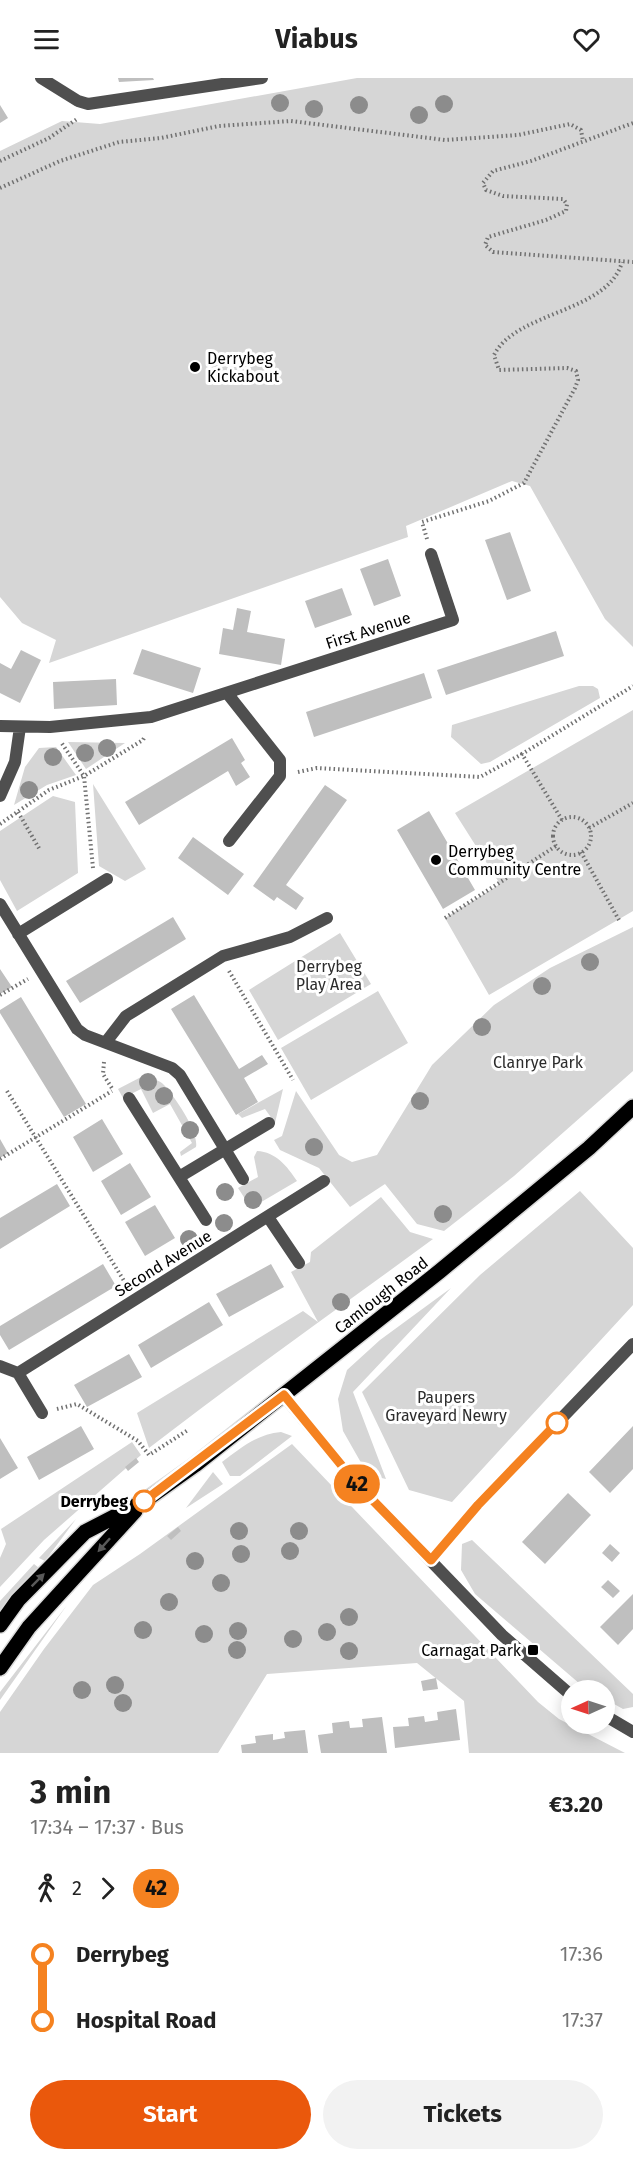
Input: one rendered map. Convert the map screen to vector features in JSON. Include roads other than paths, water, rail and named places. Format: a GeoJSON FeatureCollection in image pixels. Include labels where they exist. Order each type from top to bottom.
{"type":"FeatureCollection","features":[{"type":"Feature","properties":{"kind":"main road","name":"Camlough Road"},"geometry":{"type":"LineString","coordinates":[[0,1624],[18,1600],[85,1532],[143,1502],[284,1395],[589,1148],[633,1107]]}},
{"type":"Feature","properties":{"kind":"main road","name":"Camlough Road"},"geometry":{"type":"LineString","coordinates":[[0,1668],[29,1627],[143,1502]]}},
{"type":"Feature","properties":{"kind":"street"},"geometry":{"type":"LineString","coordinates":[[41,78],[78,101],[88,104],[262,78]]}},
{"type":"Feature","properties":{"kind":"street","name":"First Avenue"},"geometry":{"type":"LineString","coordinates":[[0,726],[50,727],[152,717],[453,620],[431,554]]}},
{"type":"Feature","properties":{"kind":"street"},"geometry":{"type":"LineString","coordinates":[[227,693],[280,760],[280,776],[229,841]]}},
{"type":"Feature","properties":{"kind":"street"},"geometry":{"type":"LineString","coordinates":[[0,796],[15,762],[20,727]]}},
{"type":"Feature","properties":{"kind":"street"},"geometry":{"type":"LineString","coordinates":[[18,934],[107,879]]}},
{"type":"Feature","properties":{"kind":"street"},"geometry":{"type":"LineString","coordinates":[[0,904],[77,1029],[86,1035],[172,1068],[180,1075],[243,1179]]}},
{"type":"Feature","properties":{"kind":"street"},"geometry":{"type":"LineString","coordinates":[[106,1042],[126,1016],[223,956],[290,938],[327,918]]}},
{"type":"Feature","properties":{"kind":"street","name":"Second Avenue"},"geometry":{"type":"LineString","coordinates":[[129,1098],[206,1220]]}},
{"type":"Feature","properties":{"kind":"street"},"geometry":{"type":"LineString","coordinates":[[179,1177],[269,1124]]}},
{"type":"Feature","properties":{"kind":"street","name":"Second Avenue"},"geometry":{"type":"LineString","coordinates":[[18,1373],[324,1180]]}},
{"type":"Feature","properties":{"kind":"street"},"geometry":{"type":"LineString","coordinates":[[268,1217],[299,1263]]}},
{"type":"Feature","properties":{"kind":"street"},"geometry":{"type":"LineString","coordinates":[[431,1560],[478,1505],[633,1344]]}},
{"type":"Feature","properties":{"kind":"street"},"geometry":{"type":"LineString","coordinates":[[0,1366],[18,1373],[42,1413]]}},
{"type":"Feature","properties":{"kind":"street"},"geometry":{"type":"LineString","coordinates":[[284,1395],[356,1483],[502,1635],[561,1686]]}},
{"type":"Feature","properties":{"kind":"street"},"geometry":{"type":"LineString","coordinates":[[615,1721],[633,1732]]}},
{"type":"Feature","properties":{"kind":"place","name":"Derrybeg Kickabout"},"geometry":{"type":"Point","coordinates":[195,367]}},
{"type":"Feature","properties":{"kind":"place","name":"Derrybeg Community Centre"},"geometry":{"type":"Point","coordinates":[436,860]}},
{"type":"Feature","properties":{"kind":"place","name":"Derrybeg"},"geometry":{"type":"Point","coordinates":[144,1501]}},
{"type":"Feature","properties":{"kind":"place","name":"Carnagat Park"},"geometry":{"type":"Point","coordinates":[533,1650]}},
{"type":"Feature","properties":{"kind":"park label","name":"Derrybeg Play Area"},"geometry":{"type":"Point","coordinates":[329,975]}},
{"type":"Feature","properties":{"kind":"park label","name":"Clanrye Park"},"geometry":{"type":"Point","coordinates":[538,1062]}},
{"type":"Feature","properties":{"kind":"park label","name":"Paupers Graveyard Newry"},"geometry":{"type":"Point","coordinates":[446,1406]}}]}
